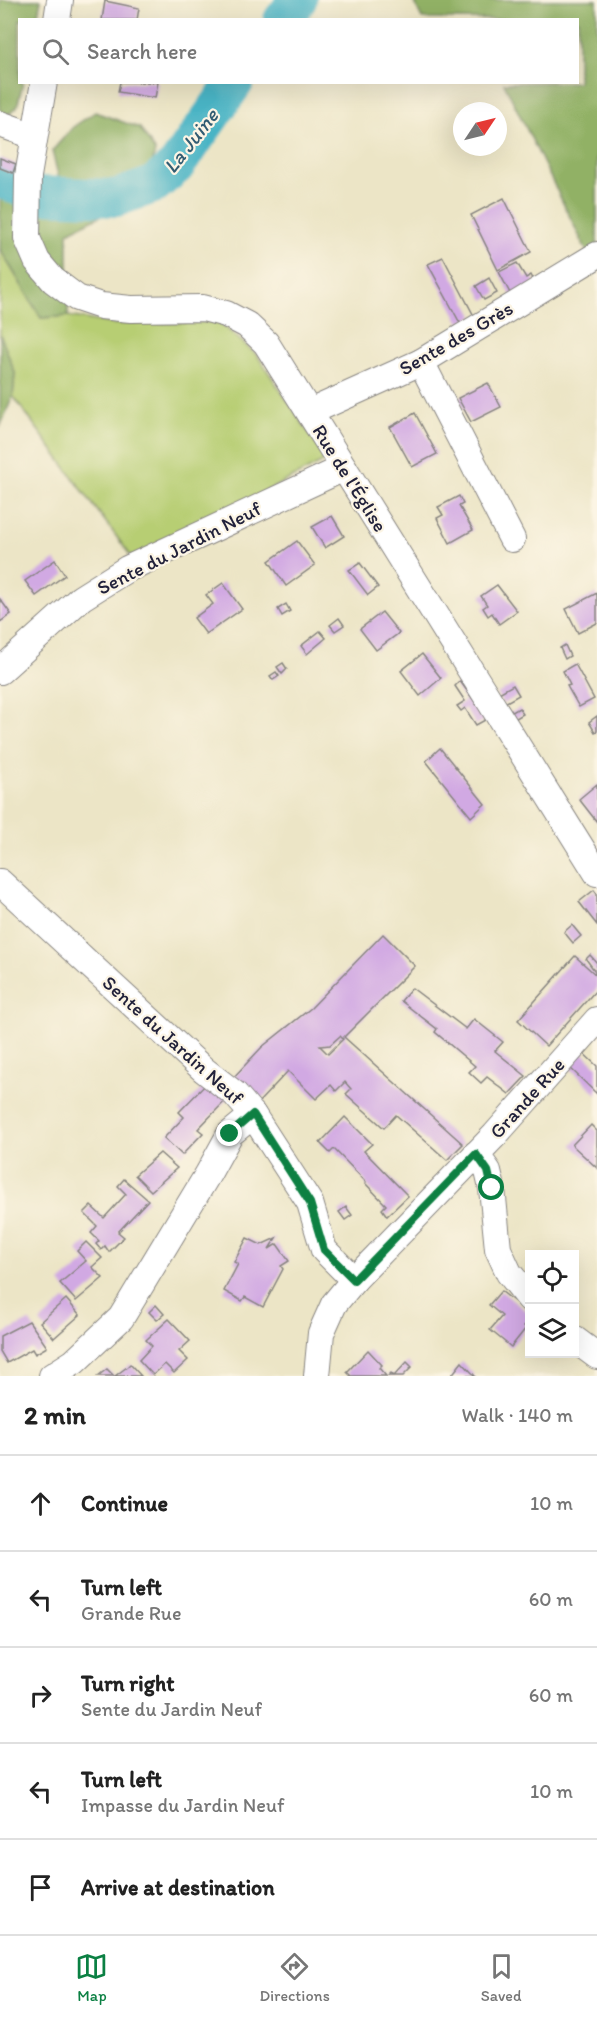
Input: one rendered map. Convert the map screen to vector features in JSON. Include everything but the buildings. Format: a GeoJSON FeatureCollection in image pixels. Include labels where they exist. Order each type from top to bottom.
{"type":"FeatureCollection","features":[{"type":"Feature","properties":{"kind":"street"},"geometry":{"type":"LineString","coordinates":[[57,18],[60,0]]}},
{"type":"Feature","properties":{"kind":"street","name":"Rue de l'Église"},"geometry":{"type":"LineString","coordinates":[[45,84],[28,176],[27,238],[37,261],[53,280],[77,298],[101,306],[131,309],[203,308],[226,314],[247,326],[266,343],[597,873]]}},
{"type":"Feature","properties":{"kind":"street"},"geometry":{"type":"LineString","coordinates":[[0,124],[34,136]]}},
{"type":"Feature","properties":{"kind":"street","name":"Sente des Grès"},"geometry":{"type":"LineString","coordinates":[[310,412],[421,362],[597,255]]}},
{"type":"Feature","properties":{"kind":"street"},"geometry":{"type":"LineString","coordinates":[[421,362],[512,539]]}},
{"type":"Feature","properties":{"kind":"street","name":"Sente du Jardin Neuf"},"geometry":{"type":"LineString","coordinates":[[0,671],[81,597],[127,569],[344,468]]}},
{"type":"Feature","properties":{"kind":"street","name":"Sente du Jardin Neuf"},"geometry":{"type":"LineString","coordinates":[[0,882],[204,1070],[235,1094],[253,1114],[310,1203],[324,1250],[354,1280]]}},
{"type":"Feature","properties":{"kind":"street","name":"Grande Rue"},"geometry":{"type":"LineString","coordinates":[[317,1376],[321,1333],[334,1304],[354,1280],[476,1154],[597,1020]]}},
{"type":"Feature","properties":{"kind":"street"},"geometry":{"type":"LineString","coordinates":[[52,1376],[74,1362],[121,1318],[230,1134],[253,1114]]}},
{"type":"Feature","properties":{"kind":"street"},"geometry":{"type":"LineString","coordinates":[[476,1154],[488,1171],[492,1188],[498,1249],[509,1273],[525,1293]]}},
{"type":"Feature","properties":{"kind":"street"},"geometry":{"type":"LineString","coordinates":[[579,1343],[597,1356]]}},
{"type":"Feature","properties":{"kind":"green space"},"geometry":{"type":"Polygon","coordinates":[[[0,0],[41,0],[37,18],[18,18],[18,84],[23,84],[17,107],[4,118],[0,117],[0,0]]]}},
{"type":"Feature","properties":{"kind":"green space"},"geometry":{"type":"Polygon","coordinates":[[[414,0],[597,0],[597,272],[504,84],[579,84],[579,18],[422,18],[414,0]]]}},
{"type":"Feature","properties":{"kind":"green space"},"geometry":{"type":"Polygon","coordinates":[[[95,112],[140,128],[155,151],[146,193],[68,232],[68,316],[41,318],[0,249],[0,185],[10,189],[5,199],[51,209],[59,179],[52,151],[73,127],[95,112]]]}},
{"type":"Feature","properties":{"kind":"green space"},"geometry":{"type":"Polygon","coordinates":[[[0,249],[41,318],[68,316],[113,324],[219,322],[257,355],[327,460],[133,559],[13,396],[15,373],[0,334],[0,249]]]}},
{"type":"Feature","properties":{"kind":"green space"},"geometry":{"type":"Polygon","coordinates":[[[0,334],[15,373],[13,396],[0,427],[0,334]]]}},
{"type":"Feature","properties":{"kind":"waterway","name":"La Juine"},"geometry":{"type":"LineString","coordinates":[[284,18],[298,0]]}},
{"type":"Feature","properties":{"kind":"waterway","name":"La Juine"},"geometry":{"type":"LineString","coordinates":[[0,179],[38,195],[116,198],[153,185],[176,166],[234,84]]}},
{"type":"Feature","properties":{"kind":"route"},"geometry":{"type":"LineString","coordinates":[[230,1134],[253,1114],[310,1203],[324,1250],[354,1280],[476,1154],[488,1171],[492,1188]]}}]}
